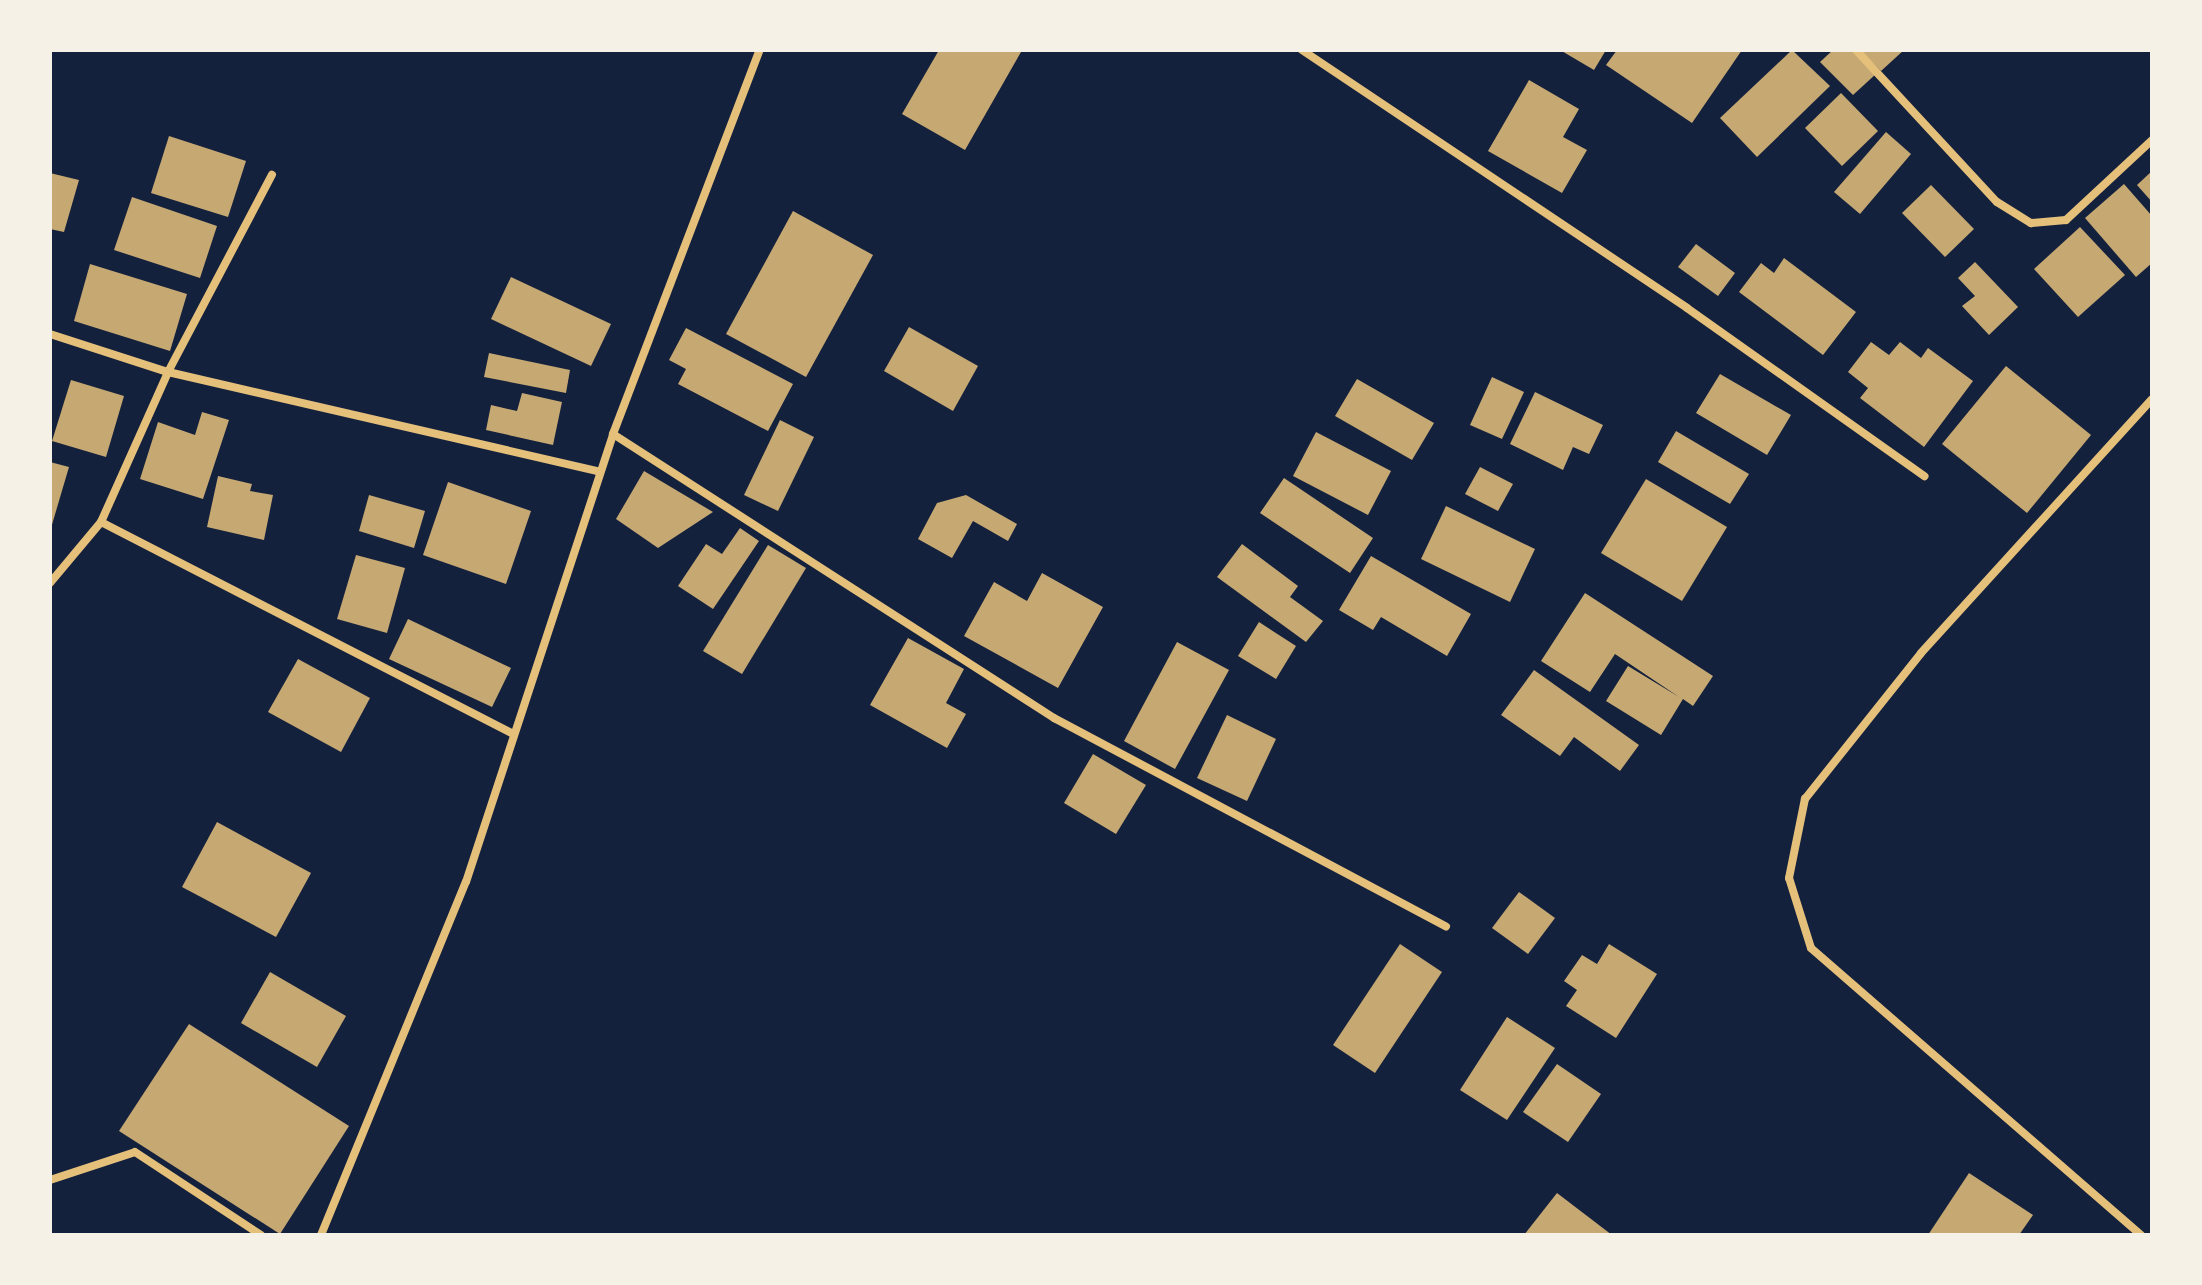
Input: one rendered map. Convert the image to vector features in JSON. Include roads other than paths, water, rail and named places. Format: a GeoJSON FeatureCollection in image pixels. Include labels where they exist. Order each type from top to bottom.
{"type":"FeatureCollection","features":[{"type":"Feature","properties":{"kind":"street"},"geometry":{"type":"LineString","coordinates":[[321,1235],[466,882],[613,434],[760,50]]}},
{"type":"Feature","properties":{"kind":"street"},"geometry":{"type":"LineString","coordinates":[[1302,50],[1687,308],[1924,476]]}},
{"type":"Feature","properties":{"kind":"street"},"geometry":{"type":"LineString","coordinates":[[1856,50],[1997,202],[2031,223],[2066,220],[2152,140]]}},
{"type":"Feature","properties":{"kind":"street"},"geometry":{"type":"LineString","coordinates":[[50,583],[101,522],[168,372],[272,175]]}},
{"type":"Feature","properties":{"kind":"street"},"geometry":{"type":"LineString","coordinates":[[50,334],[168,372],[600,472]]}},
{"type":"Feature","properties":{"kind":"street"},"geometry":{"type":"LineString","coordinates":[[2141,1235],[1811,948],[1789,878],[1805,799],[1921,653],[2152,399]]}},
{"type":"Feature","properties":{"kind":"street"},"geometry":{"type":"LineString","coordinates":[[613,434],[1054,718],[1446,926]]}},
{"type":"Feature","properties":{"kind":"street"},"geometry":{"type":"LineString","coordinates":[[101,522],[514,734]]}},
{"type":"Feature","properties":{"kind":"street"},"geometry":{"type":"LineString","coordinates":[[50,1180],[135,1152],[261,1235]]}}]}
